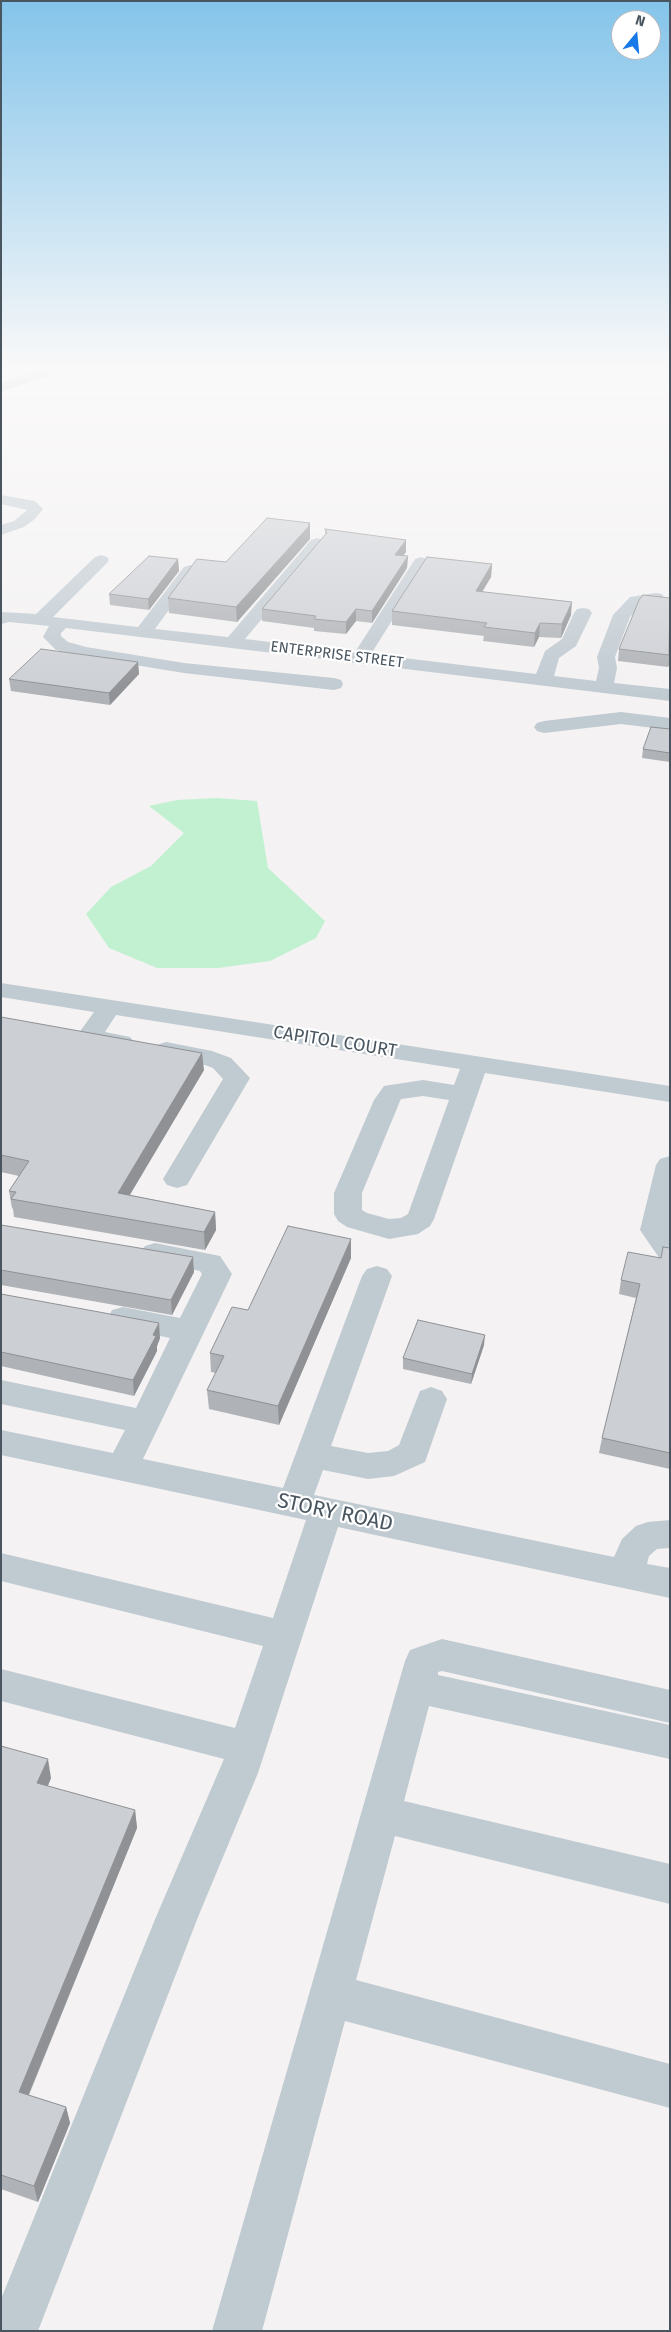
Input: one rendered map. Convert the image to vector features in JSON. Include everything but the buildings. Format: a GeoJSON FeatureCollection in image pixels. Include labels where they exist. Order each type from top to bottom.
{"type":"FeatureCollection","features":[{"type":"Feature","properties":{"kind":"street"},"geometry":{"type":"LineString","coordinates":[[1,499],[30,504],[35,509],[30,516],[19,524],[1,530]]}},
{"type":"Feature","properties":{"kind":"street"},"geometry":{"type":"LineString","coordinates":[[232,643],[317,543]]}},
{"type":"Feature","properties":{"kind":"street"},"geometry":{"type":"LineString","coordinates":[[40,620],[101,560]]}},
{"type":"Feature","properties":{"kind":"street"},"geometry":{"type":"LineString","coordinates":[[360,658],[421,562]]}},
{"type":"Feature","properties":{"kind":"street"},"geometry":{"type":"LineString","coordinates":[[143,632],[174,595],[192,567]]}},
{"type":"Feature","properties":{"kind":"street"},"geometry":{"type":"LineString","coordinates":[[604,687],[608,668],[606,657],[622,615],[636,601],[656,598]]}},
{"type":"Feature","properties":{"kind":"street"},"geometry":{"type":"LineString","coordinates":[[543,680],[551,655],[570,642],[583,613]]}},
{"type":"Feature","properties":{"kind":"street","name":"ENTERPRISE STREET"},"geometry":{"type":"LineString","coordinates":[[2,618],[40,620],[670,695]]}},
{"type":"Feature","properties":{"kind":"street"},"geometry":{"type":"LineString","coordinates":[[62,623],[53,632],[52,637],[62,646],[86,652],[184,668],[334,684]]}},
{"type":"Feature","properties":{"kind":"street"},"geometry":{"type":"LineString","coordinates":[[544,727],[621,718],[670,724]]}},
{"type":"Feature","properties":{"kind":"street","name":"CAPITOL COURT"},"geometry":{"type":"LineString","coordinates":[[1,990],[670,1094]]}},
{"type":"Feature","properties":{"kind":"street"},"geometry":{"type":"LineString","coordinates":[[109,1006],[79,1035],[212,1059],[222,1063],[237,1078],[177,1179]]}},
{"type":"Feature","properties":{"kind":"street"},"geometry":{"type":"LineString","coordinates":[[464,1095],[423,1088],[393,1092],[387,1100],[348,1193],[348,1214],[357,1220],[389,1229],[408,1227],[420,1219],[464,1095],[475,1064]]}},
{"type":"Feature","properties":{"kind":"street"},"geometry":{"type":"LineString","coordinates":[[670,1165],[654,1230],[670,1252]]}},
{"type":"Feature","properties":{"kind":"street"},"geometry":{"type":"LineString","coordinates":[[123,1468],[217,1274],[210,1263],[124,1248]]}},
{"type":"Feature","properties":{"kind":"street"},"geometry":{"type":"LineString","coordinates":[[13,2331],[177,1917],[248,1748],[285,1636],[310,1507],[312,1455],[377,1276]]}},
{"type":"Feature","properties":{"kind":"street"},"geometry":{"type":"LineString","coordinates":[[95,1313],[189,1331]]}},
{"type":"Feature","properties":{"kind":"street"},"geometry":{"type":"LineString","coordinates":[[1,1392],[145,1422]]}},
{"type":"Feature","properties":{"kind":"street"},"geometry":{"type":"LineString","coordinates":[[312,1455],[368,1466],[394,1463],[413,1453],[432,1399]]}},
{"type":"Feature","properties":{"kind":"street","name":"STORY ROAD"},"geometry":{"type":"LineString","coordinates":[[1,1442],[670,1583]]}},
{"type":"Feature","properties":{"kind":"street"},"geometry":{"type":"LineString","coordinates":[[626,1574],[634,1549],[648,1536],[670,1534]]}},
{"type":"Feature","properties":{"kind":"street"},"geometry":{"type":"LineString","coordinates":[[1,1567],[285,1636]]}},
{"type":"Feature","properties":{"kind":"street"},"geometry":{"type":"LineString","coordinates":[[236,2331],[423,1661],[442,1656],[670,1707]]}},
{"type":"Feature","properties":{"kind":"street"},"geometry":{"type":"LineString","coordinates":[[1,1685],[248,1748]]}},
{"type":"Feature","properties":{"kind":"street"},"geometry":{"type":"LineString","coordinates":[[416,1687],[670,1742]]}},
{"type":"Feature","properties":{"kind":"street"},"geometry":{"type":"LineString","coordinates":[[381,1814],[670,1884]]}},
{"type":"Feature","properties":{"kind":"street"},"geometry":{"type":"LineString","coordinates":[[330,1995],[670,2086]]}},
{"type":"Feature","properties":{"kind":"green space"},"geometry":{"type":"Polygon","coordinates":[[[217,798],[257,801],[268,868],[325,921],[316,938],[270,961],[218,968],[157,968],[109,948],[86,914],[111,887],[151,866],[184,833],[149,806],[177,800],[217,798]]]}}]}
